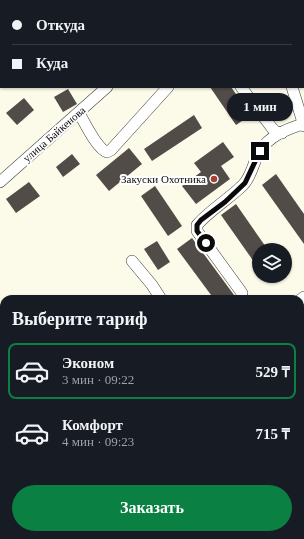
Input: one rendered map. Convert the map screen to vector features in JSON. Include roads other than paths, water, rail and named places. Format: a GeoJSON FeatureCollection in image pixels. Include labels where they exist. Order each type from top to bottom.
{"type":"FeatureCollection","features":[{"type":"Feature","properties":{"kind":"street","name":"улица Байкенова"},"geometry":{"type":"LineString","coordinates":[[0,182],[106,88]]}},
{"type":"Feature","properties":{"kind":"street"},"geometry":{"type":"LineString","coordinates":[[78,113],[98,144],[104,151],[107,152],[111,150],[167,88]]}},
{"type":"Feature","properties":{"kind":"street"},"geometry":{"type":"LineString","coordinates":[[242,88],[272,128],[276,132],[282,133]]}},
{"type":"Feature","properties":{"kind":"street"},"geometry":{"type":"LineString","coordinates":[[242,293],[197,231],[197,225],[245,183],[260,151],[273,138],[304,125],[292,88]]}},
{"type":"Feature","properties":{"kind":"street"},"geometry":{"type":"LineString","coordinates":[[132,261],[158,295]]}},
{"type":"Feature","properties":{"kind":"place","name":"Закуски Охотника"},"geometry":{"type":"Point","coordinates":[214,179]}}]}
